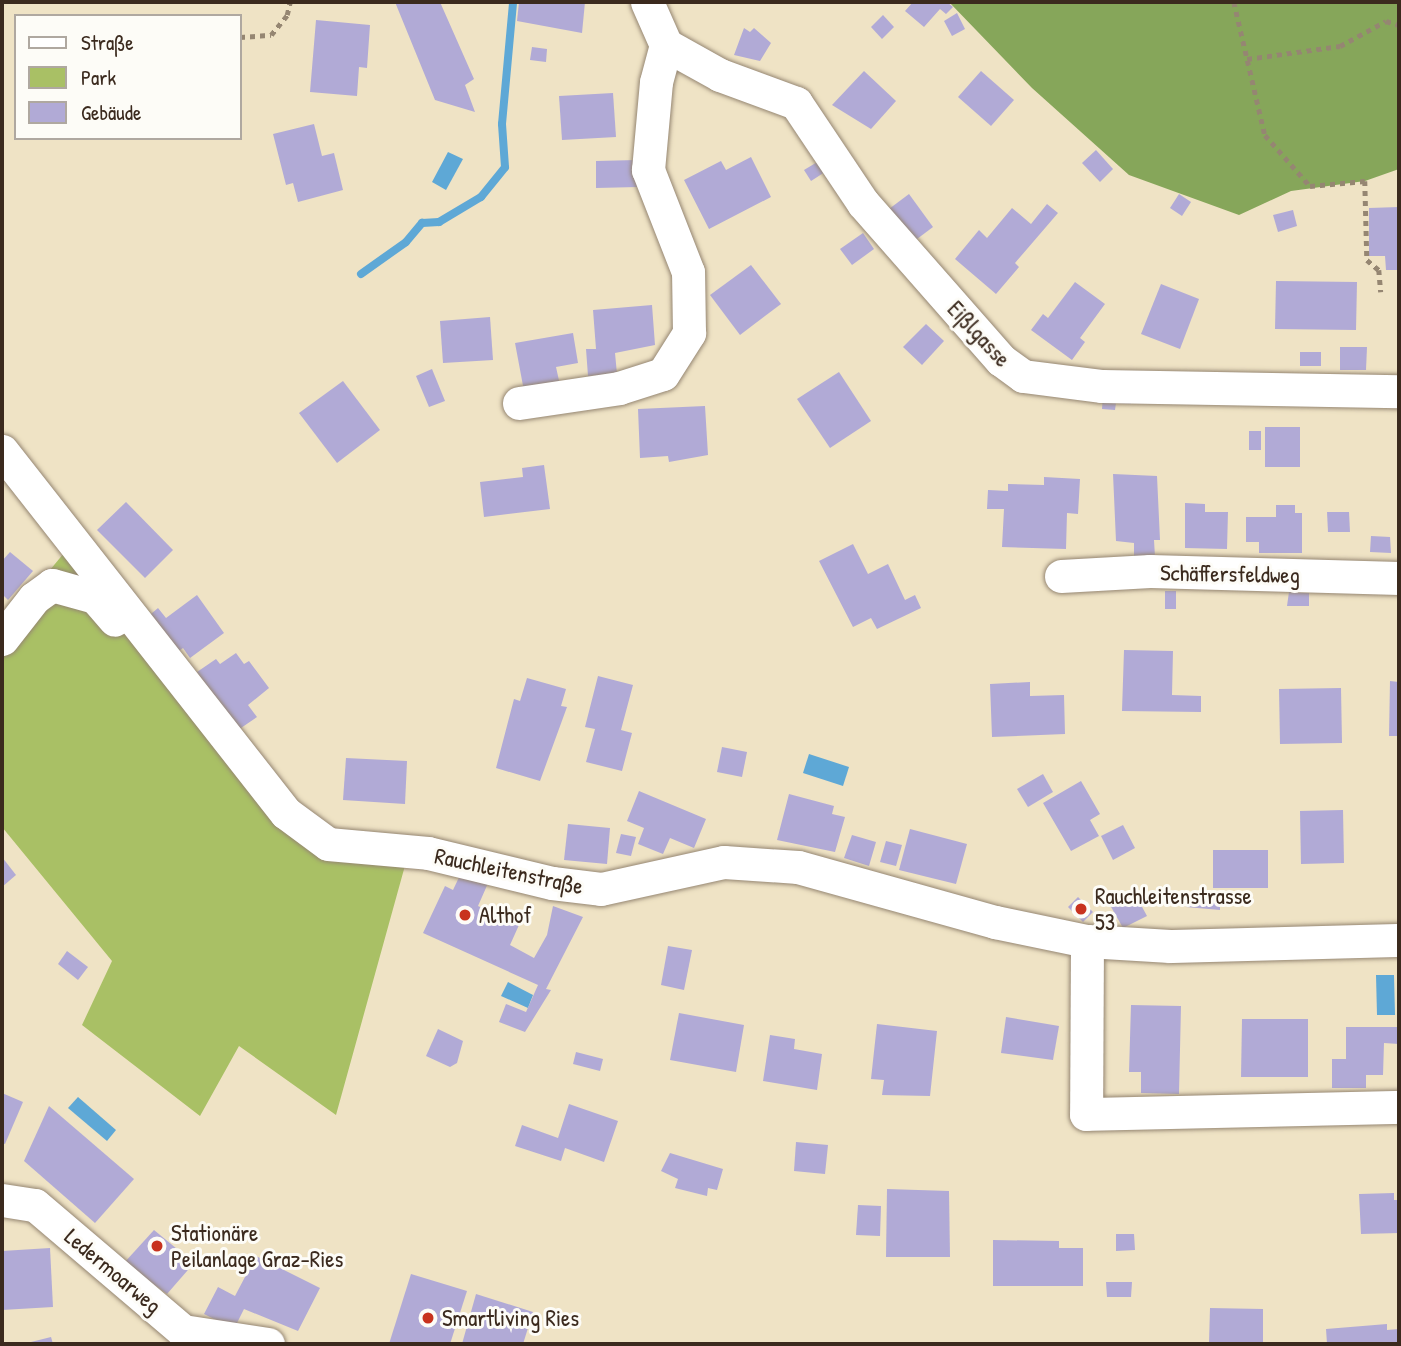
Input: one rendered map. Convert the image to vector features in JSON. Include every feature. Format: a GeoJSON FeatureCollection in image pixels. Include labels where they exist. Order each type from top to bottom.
{"type":"FeatureCollection","features":[{"type":"Feature","properties":{"kind":"street"},"geometry":{"type":"LineString","coordinates":[[519,403],[619,387],[663,374],[689,333],[688,272],[648,170],[656,82],[666,45],[647,2]]}},
{"type":"Feature","properties":{"kind":"street","name":"Eißlgasse"},"geometry":{"type":"LineString","coordinates":[[666,45],[720,75],[796,103],[863,203],[1001,360],[1023,376],[1102,386],[1399,391]]}},
{"type":"Feature","properties":{"kind":"street","name":"Rauchleitenstraße"},"geometry":{"type":"LineString","coordinates":[[2,451],[286,813],[328,844],[428,853],[552,883],[601,889],[724,862],[798,867],[995,922],[1087,941],[1170,946],[1399,940]]}},
{"type":"Feature","properties":{"kind":"street","name":"Schäffersfeldweg"},"geometry":{"type":"LineString","coordinates":[[1061,576],[1150,572],[1399,578]]}},
{"type":"Feature","properties":{"kind":"street"},"geometry":{"type":"LineString","coordinates":[[2,639],[34,598],[52,585],[74,587],[95,597],[128,635],[149,640]]}},
{"type":"Feature","properties":{"kind":"street"},"geometry":{"type":"LineString","coordinates":[[1087,941],[1086,1114],[1399,1107]]}},
{"type":"Feature","properties":{"kind":"street","name":"Ledermoarweg"},"geometry":{"type":"LineString","coordinates":[[2,1200],[35,1205],[183,1331],[268,1344]]}},
{"type":"Feature","properties":{"kind":"path"},"geometry":{"type":"LineString","coordinates":[[242,37],[271,34],[287,15],[290,2]]}},
{"type":"Feature","properties":{"kind":"path"},"geometry":{"type":"LineString","coordinates":[[1234,2],[1265,135],[1310,186],[1365,181],[1367,260],[1379,270],[1381,292]]}},
{"type":"Feature","properties":{"kind":"path"},"geometry":{"type":"LineString","coordinates":[[1247,59],[1340,46],[1386,21],[1399,25]]}},
{"type":"Feature","properties":{"kind":"green space"},"geometry":{"type":"Polygon","coordinates":[[[949,2],[1399,2],[1399,169],[1365,181],[1291,191],[1239,215],[1129,175],[1032,88],[949,2]]]}},
{"type":"Feature","properties":{"kind":"green space"},"geometry":{"type":"Polygon","coordinates":[[[69,547],[279,823],[406,862],[336,1115],[239,1046],[200,1116],[82,1025],[112,961],[2,827],[2,628],[69,547]]]}},
{"type":"Feature","properties":{"kind":"water"},"geometry":{"type":"Polygon","coordinates":[[[448,152],[463,159],[446,190],[432,182],[448,152]]]}},
{"type":"Feature","properties":{"kind":"water"},"geometry":{"type":"Polygon","coordinates":[[[809,754],[849,767],[843,786],[803,773],[809,754]]]}},
{"type":"Feature","properties":{"kind":"water"},"geometry":{"type":"Polygon","coordinates":[[[1376,975],[1394,975],[1395,1015],[1377,1015],[1376,975]]]}},
{"type":"Feature","properties":{"kind":"water"},"geometry":{"type":"Polygon","coordinates":[[[508,982],[533,995],[528,1008],[501,996],[508,982]]]}},
{"type":"Feature","properties":{"kind":"water"},"geometry":{"type":"Polygon","coordinates":[[[78,1097],[116,1130],[107,1141],[68,1108],[78,1097]]]}},
{"type":"Feature","properties":{"kind":"building"},"geometry":{"type":"Polygon","coordinates":[[[395,2],[440,2],[474,79],[465,85],[475,112],[435,100],[395,2]]]}},
{"type":"Feature","properties":{"kind":"building"},"geometry":{"type":"Polygon","coordinates":[[[519,2],[585,2],[582,33],[517,21],[519,2]]]}},
{"type":"Feature","properties":{"kind":"building"},"geometry":{"type":"Polygon","coordinates":[[[913,2],[947,2],[953,7],[946,14],[940,9],[924,27],[905,11],[913,2]]]}},
{"type":"Feature","properties":{"kind":"building"},"geometry":{"type":"Polygon","coordinates":[[[957,13],[965,29],[952,36],[944,21],[957,13]]]}},
{"type":"Feature","properties":{"kind":"building"},"geometry":{"type":"Polygon","coordinates":[[[883,15],[894,27],[882,39],[871,27],[883,15]]]}},
{"type":"Feature","properties":{"kind":"building"},"geometry":{"type":"Polygon","coordinates":[[[316,20],[370,25],[367,68],[359,67],[357,96],[310,92],[316,20]]]}},
{"type":"Feature","properties":{"kind":"building"},"geometry":{"type":"Polygon","coordinates":[[[744,28],[750,32],[754,28],[771,43],[760,61],[734,55],[744,28]]]}},
{"type":"Feature","properties":{"kind":"building"},"geometry":{"type":"Polygon","coordinates":[[[532,47],[547,49],[546,62],[530,60],[532,47]]]}},
{"type":"Feature","properties":{"kind":"building"},"geometry":{"type":"Polygon","coordinates":[[[864,71],[896,101],[871,129],[832,105],[864,71]]]}},
{"type":"Feature","properties":{"kind":"building"},"geometry":{"type":"Polygon","coordinates":[[[981,71],[1014,100],[991,126],[958,97],[981,71]]]}},
{"type":"Feature","properties":{"kind":"building"},"geometry":{"type":"Polygon","coordinates":[[[613,93],[616,137],[562,140],[559,96],[613,93]]]}},
{"type":"Feature","properties":{"kind":"building"},"geometry":{"type":"Polygon","coordinates":[[[314,124],[322,156],[334,153],[343,190],[298,202],[293,183],[286,185],[273,134],[314,124]]]}},
{"type":"Feature","properties":{"kind":"building"},"geometry":{"type":"Polygon","coordinates":[[[1096,150],[1113,169],[1100,182],[1082,163],[1096,150]]]}},
{"type":"Feature","properties":{"kind":"building"},"geometry":{"type":"Polygon","coordinates":[[[751,157],[771,197],[709,229],[684,180],[721,161],[726,170],[751,157]]]}},
{"type":"Feature","properties":{"kind":"building"},"geometry":{"type":"Polygon","coordinates":[[[637,160],[638,187],[596,188],[596,161],[637,160]]]}},
{"type":"Feature","properties":{"kind":"building"},"geometry":{"type":"Polygon","coordinates":[[[819,161],[825,172],[811,181],[804,170],[819,161]]]}},
{"type":"Feature","properties":{"kind":"building"},"geometry":{"type":"Polygon","coordinates":[[[909,194],[933,227],[909,245],[885,212],[909,194]]]}},
{"type":"Feature","properties":{"kind":"building"},"geometry":{"type":"Polygon","coordinates":[[[1179,194],[1191,202],[1182,216],[1170,208],[1179,194]]]}},
{"type":"Feature","properties":{"kind":"building"},"geometry":{"type":"Polygon","coordinates":[[[1047,204],[1058,213],[1015,263],[1019,267],[996,294],[955,259],[979,230],[987,238],[1012,208],[1031,224],[1047,204]]]}},
{"type":"Feature","properties":{"kind":"building"},"geometry":{"type":"Polygon","coordinates":[[[1399,207],[1399,270],[1386,270],[1385,256],[1369,256],[1369,208],[1399,207]]]}},
{"type":"Feature","properties":{"kind":"building"},"geometry":{"type":"Polygon","coordinates":[[[1293,210],[1297,226],[1278,232],[1273,215],[1293,210]]]}},
{"type":"Feature","properties":{"kind":"building"},"geometry":{"type":"Polygon","coordinates":[[[863,233],[874,249],[852,265],[840,249],[863,233]]]}},
{"type":"Feature","properties":{"kind":"building"},"geometry":{"type":"Polygon","coordinates":[[[751,265],[781,304],[740,335],[710,295],[751,265]]]}},
{"type":"Feature","properties":{"kind":"building"},"geometry":{"type":"Polygon","coordinates":[[[1276,281],[1357,282],[1356,330],[1275,329],[1276,281]]]}},
{"type":"Feature","properties":{"kind":"building"},"geometry":{"type":"Polygon","coordinates":[[[1075,282],[1105,304],[1080,338],[1085,342],[1072,360],[1031,330],[1043,314],[1048,318],[1075,282]]]}},
{"type":"Feature","properties":{"kind":"building"},"geometry":{"type":"Polygon","coordinates":[[[1161,284],[1199,299],[1180,349],[1141,334],[1161,284]]]}},
{"type":"Feature","properties":{"kind":"building"},"geometry":{"type":"Polygon","coordinates":[[[652,305],[655,345],[615,353],[617,374],[588,376],[586,349],[596,349],[593,310],[652,305]]]}},
{"type":"Feature","properties":{"kind":"building"},"geometry":{"type":"Polygon","coordinates":[[[490,317],[493,360],[443,363],[440,321],[490,317]]]}},
{"type":"Feature","properties":{"kind":"building"},"geometry":{"type":"Polygon","coordinates":[[[926,324],[944,341],[922,365],[903,347],[926,324]]]}},
{"type":"Feature","properties":{"kind":"building"},"geometry":{"type":"Polygon","coordinates":[[[573,333],[578,363],[556,367],[560,385],[524,391],[515,343],[573,333]]]}},
{"type":"Feature","properties":{"kind":"building"},"geometry":{"type":"Polygon","coordinates":[[[1340,347],[1367,347],[1366,370],[1340,370],[1340,347]]]}},
{"type":"Feature","properties":{"kind":"building"},"geometry":{"type":"Polygon","coordinates":[[[1300,352],[1321,352],[1321,366],[1300,366],[1300,352]]]}},
{"type":"Feature","properties":{"kind":"building"},"geometry":{"type":"Polygon","coordinates":[[[432,369],[445,401],[429,407],[416,376],[432,369]]]}},
{"type":"Feature","properties":{"kind":"building"},"geometry":{"type":"Polygon","coordinates":[[[839,372],[871,421],[830,448],[797,399],[839,372]]]}},
{"type":"Feature","properties":{"kind":"building"},"geometry":{"type":"Polygon","coordinates":[[[343,381],[380,430],[337,463],[299,413],[343,381]]]}},
{"type":"Feature","properties":{"kind":"building"},"geometry":{"type":"Polygon","coordinates":[[[1103,394],[1131,394],[1131,404],[1116,403],[1115,410],[1102,409],[1103,394]]]}},
{"type":"Feature","properties":{"kind":"building"},"geometry":{"type":"Polygon","coordinates":[[[705,406],[708,455],[669,462],[668,456],[640,458],[638,409],[705,406]]]}},
{"type":"Feature","properties":{"kind":"building"},"geometry":{"type":"Polygon","coordinates":[[[1265,427],[1300,427],[1300,467],[1265,467],[1265,427]]]}},
{"type":"Feature","properties":{"kind":"building"},"geometry":{"type":"Polygon","coordinates":[[[1249,431],[1261,431],[1261,450],[1249,450],[1249,431]]]}},
{"type":"Feature","properties":{"kind":"building"},"geometry":{"type":"Polygon","coordinates":[[[544,465],[550,509],[484,517],[480,482],[523,477],[522,468],[544,465]]]}},
{"type":"Feature","properties":{"kind":"building"},"geometry":{"type":"Polygon","coordinates":[[[1113,474],[1157,476],[1160,540],[1154,540],[1155,557],[1134,557],[1134,543],[1116,541],[1113,474]]]}},
{"type":"Feature","properties":{"kind":"building"},"geometry":{"type":"Polygon","coordinates":[[[1044,477],[1080,479],[1078,514],[1067,513],[1066,549],[1002,547],[1004,509],[987,509],[988,490],[1008,491],[1008,484],[1044,485],[1044,477]]]}},
{"type":"Feature","properties":{"kind":"building"},"geometry":{"type":"Polygon","coordinates":[[[126,502],[173,550],[145,578],[97,530],[126,502]]]}},
{"type":"Feature","properties":{"kind":"building"},"geometry":{"type":"Polygon","coordinates":[[[1185,503],[1205,504],[1205,512],[1228,512],[1227,549],[1185,548],[1185,503]]]}},
{"type":"Feature","properties":{"kind":"building"},"geometry":{"type":"Polygon","coordinates":[[[1276,505],[1295,505],[1295,513],[1302,513],[1302,553],[1259,553],[1259,542],[1246,542],[1246,517],[1276,517],[1276,505]]]}},
{"type":"Feature","properties":{"kind":"building"},"geometry":{"type":"Polygon","coordinates":[[[1327,512],[1349,512],[1350,532],[1328,532],[1327,512]]]}},
{"type":"Feature","properties":{"kind":"building"},"geometry":{"type":"Polygon","coordinates":[[[1371,536],[1390,537],[1391,553],[1370,552],[1371,536]]]}},
{"type":"Feature","properties":{"kind":"building"},"geometry":{"type":"Polygon","coordinates":[[[853,544],[868,574],[888,564],[905,600],[915,595],[921,608],[877,629],[871,618],[853,627],[819,561],[853,544]]]}},
{"type":"Feature","properties":{"kind":"building"},"geometry":{"type":"Polygon","coordinates":[[[10,552],[33,571],[8,600],[2,594],[2,561],[10,552]]]}},
{"type":"Feature","properties":{"kind":"building"},"geometry":{"type":"Polygon","coordinates":[[[1165,591],[1176,591],[1176,609],[1165,609],[1165,591]]]}},
{"type":"Feature","properties":{"kind":"building"},"geometry":{"type":"Polygon","coordinates":[[[1289,592],[1309,593],[1309,606],[1287,606],[1289,592]]]}},
{"type":"Feature","properties":{"kind":"building"},"geometry":{"type":"Polygon","coordinates":[[[197,595],[224,633],[190,658],[183,648],[172,656],[145,619],[158,608],[166,618],[197,595]]]}},
{"type":"Feature","properties":{"kind":"building"},"geometry":{"type":"Polygon","coordinates":[[[1124,650],[1173,651],[1172,695],[1201,696],[1201,712],[1122,711],[1124,650]]]}},
{"type":"Feature","properties":{"kind":"building"},"geometry":{"type":"Polygon","coordinates":[[[236,653],[244,664],[249,661],[269,688],[248,705],[257,717],[238,730],[197,672],[216,659],[220,664],[236,653]]]}},
{"type":"Feature","properties":{"kind":"building"},"geometry":{"type":"Polygon","coordinates":[[[598,676],[633,685],[621,730],[632,733],[622,771],[586,762],[595,729],[585,727],[598,676]]]}},
{"type":"Feature","properties":{"kind":"building"},"geometry":{"type":"Polygon","coordinates":[[[527,678],[566,689],[561,706],[567,707],[540,781],[496,768],[514,699],[520,701],[527,678]]]}},
{"type":"Feature","properties":{"kind":"building"},"geometry":{"type":"Polygon","coordinates":[[[1390,681],[1399,682],[1399,736],[1389,736],[1390,681]]]}},
{"type":"Feature","properties":{"kind":"building"},"geometry":{"type":"Polygon","coordinates":[[[1030,682],[1030,696],[1064,695],[1065,734],[992,737],[990,684],[1030,682]]]}},
{"type":"Feature","properties":{"kind":"building"},"geometry":{"type":"Polygon","coordinates":[[[1341,688],[1342,743],[1280,744],[1279,689],[1341,688]]]}},
{"type":"Feature","properties":{"kind":"building"},"geometry":{"type":"Polygon","coordinates":[[[722,747],[747,752],[742,777],[717,772],[722,747]]]}},
{"type":"Feature","properties":{"kind":"building"},"geometry":{"type":"Polygon","coordinates":[[[346,758],[407,761],[405,804],[343,800],[346,758]]]}},
{"type":"Feature","properties":{"kind":"building"},"geometry":{"type":"Polygon","coordinates":[[[1043,774],[1053,792],[1028,807],[1017,789],[1043,774]]]}},
{"type":"Feature","properties":{"kind":"building"},"geometry":{"type":"Polygon","coordinates":[[[1081,781],[1100,814],[1090,820],[1099,836],[1071,851],[1043,803],[1081,781]]]}},
{"type":"Feature","properties":{"kind":"building"},"geometry":{"type":"Polygon","coordinates":[[[639,791],[706,819],[694,848],[670,838],[663,854],[638,844],[644,828],[627,821],[639,791]]]}},
{"type":"Feature","properties":{"kind":"building"},"geometry":{"type":"Polygon","coordinates":[[[789,794],[834,806],[832,814],[845,817],[835,852],[777,840],[789,794]]]}},
{"type":"Feature","properties":{"kind":"building"},"geometry":{"type":"Polygon","coordinates":[[[1343,810],[1344,863],[1301,864],[1300,811],[1343,810]]]}},
{"type":"Feature","properties":{"kind":"building"},"geometry":{"type":"Polygon","coordinates":[[[568,824],[610,828],[607,864],[564,860],[568,824]]]}},
{"type":"Feature","properties":{"kind":"building"},"geometry":{"type":"Polygon","coordinates":[[[1123,825],[1135,848],[1113,860],[1101,836],[1123,825]]]}},
{"type":"Feature","properties":{"kind":"building"},"geometry":{"type":"Polygon","coordinates":[[[910,829],[967,844],[956,884],[899,870],[910,829]]]}},
{"type":"Feature","properties":{"kind":"building"},"geometry":{"type":"Polygon","coordinates":[[[621,834],[636,837],[631,856],[616,853],[621,834]]]}},
{"type":"Feature","properties":{"kind":"building"},"geometry":{"type":"Polygon","coordinates":[[[852,835],[876,842],[869,866],[844,858],[852,835]]]}},
{"type":"Feature","properties":{"kind":"building"},"geometry":{"type":"Polygon","coordinates":[[[886,841],[902,845],[896,866],[880,862],[886,841]]]}},
{"type":"Feature","properties":{"kind":"building"},"geometry":{"type":"Polygon","coordinates":[[[1213,850],[1268,850],[1268,888],[1213,888],[1213,850]]]}},
{"type":"Feature","properties":{"kind":"building"},"geometry":{"type":"Polygon","coordinates":[[[2,857],[16,875],[2,887],[2,857]]]}},
{"type":"Feature","properties":{"kind":"building"},"geometry":{"type":"Polygon","coordinates":[[[463,869],[489,881],[478,906],[519,925],[510,945],[534,958],[547,935],[553,906],[583,917],[546,989],[551,990],[525,1032],[499,1022],[506,1004],[526,1012],[538,985],[423,933],[445,886],[453,890],[463,869]]]}},
{"type":"Feature","properties":{"kind":"building"},"geometry":{"type":"Polygon","coordinates":[[[1134,892],[1147,916],[1123,928],[1110,905],[1134,892]]]}},
{"type":"Feature","properties":{"kind":"building"},"geometry":{"type":"Polygon","coordinates":[[[1212,892],[1212,898],[1220,898],[1220,910],[1186,907],[1185,893],[1212,892]]]}},
{"type":"Feature","properties":{"kind":"building","name":"Rauchleitenstrasse 53"},"geometry":{"type":"Polygon","coordinates":[[[1078,897],[1093,912],[1083,922],[1068,907],[1078,897]]]}},
{"type":"Feature","properties":{"kind":"building"},"geometry":{"type":"Polygon","coordinates":[[[668,946],[692,950],[684,990],[661,985],[668,946]]]}},
{"type":"Feature","properties":{"kind":"building"},"geometry":{"type":"Polygon","coordinates":[[[67,951],[88,967],[78,980],[58,964],[67,951]]]}},
{"type":"Feature","properties":{"kind":"building"},"geometry":{"type":"Polygon","coordinates":[[[1131,1005],[1181,1006],[1179,1094],[1141,1093],[1141,1072],[1129,1072],[1131,1005]]]}},
{"type":"Feature","properties":{"kind":"building"},"geometry":{"type":"Polygon","coordinates":[[[679,1013],[744,1025],[736,1072],[670,1060],[679,1013]]]}},
{"type":"Feature","properties":{"kind":"building"},"geometry":{"type":"Polygon","coordinates":[[[1006,1017],[1059,1026],[1053,1060],[1001,1053],[1006,1017]]]}},
{"type":"Feature","properties":{"kind":"building"},"geometry":{"type":"Polygon","coordinates":[[[1242,1019],[1308,1019],[1308,1077],[1241,1077],[1242,1019]]]}},
{"type":"Feature","properties":{"kind":"building"},"geometry":{"type":"Polygon","coordinates":[[[877,1024],[937,1031],[930,1096],[882,1095],[884,1080],[871,1079],[877,1024]]]}},
{"type":"Feature","properties":{"kind":"building"},"geometry":{"type":"Polygon","coordinates":[[[1346,1027],[1398,1027],[1399,1044],[1384,1043],[1383,1075],[1366,1075],[1366,1088],[1332,1088],[1332,1059],[1346,1059],[1346,1027]]]}},
{"type":"Feature","properties":{"kind":"building"},"geometry":{"type":"Polygon","coordinates":[[[438,1029],[463,1041],[457,1063],[450,1067],[426,1056],[438,1029]]]}},
{"type":"Feature","properties":{"kind":"building"},"geometry":{"type":"Polygon","coordinates":[[[770,1035],[795,1039],[794,1049],[822,1054],[817,1090],[763,1081],[770,1035]]]}},
{"type":"Feature","properties":{"kind":"building"},"geometry":{"type":"Polygon","coordinates":[[[576,1052],[603,1059],[600,1071],[573,1064],[576,1052]]]}},
{"type":"Feature","properties":{"kind":"building"},"geometry":{"type":"Polygon","coordinates":[[[2,1093],[23,1102],[5,1144],[2,1143],[2,1093]]]}},
{"type":"Feature","properties":{"kind":"building"},"geometry":{"type":"Polygon","coordinates":[[[569,1104],[618,1121],[604,1162],[565,1148],[561,1161],[515,1146],[522,1125],[558,1138],[569,1104]]]}},
{"type":"Feature","properties":{"kind":"building"},"geometry":{"type":"Polygon","coordinates":[[[49,1106],[134,1179],[95,1223],[24,1161],[49,1106]]]}},
{"type":"Feature","properties":{"kind":"building"},"geometry":{"type":"Polygon","coordinates":[[[796,1142],[828,1145],[825,1174],[794,1171],[796,1142]]]}},
{"type":"Feature","properties":{"kind":"building"},"geometry":{"type":"Polygon","coordinates":[[[670,1153],[723,1169],[717,1190],[708,1188],[707,1196],[675,1188],[678,1179],[661,1171],[670,1153]]]}},
{"type":"Feature","properties":{"kind":"building"},"geometry":{"type":"Polygon","coordinates":[[[887,1189],[949,1191],[950,1257],[886,1257],[887,1189]]]}},
{"type":"Feature","properties":{"kind":"building"},"geometry":{"type":"Polygon","coordinates":[[[1394,1193],[1394,1200],[1399,1200],[1399,1233],[1361,1234],[1359,1194],[1394,1193]]]}},
{"type":"Feature","properties":{"kind":"building"},"geometry":{"type":"Polygon","coordinates":[[[858,1205],[881,1206],[880,1236],[856,1235],[858,1205]]]}},
{"type":"Feature","properties":{"kind":"building","name":"Stationäre Peilanlage Graz-Ries"},"geometry":{"type":"Polygon","coordinates":[[[154,1230],[194,1263],[167,1294],[124,1263],[154,1230]]]}},
{"type":"Feature","properties":{"kind":"building"},"geometry":{"type":"Polygon","coordinates":[[[1116,1234],[1134,1234],[1135,1250],[1116,1251],[1116,1234]]]}},
{"type":"Feature","properties":{"kind":"building"},"geometry":{"type":"Polygon","coordinates":[[[993,1240],[1059,1241],[1059,1248],[1083,1248],[1083,1286],[993,1286],[993,1240]]]}},
{"type":"Feature","properties":{"kind":"building"},"geometry":{"type":"Polygon","coordinates":[[[50,1248],[53,1307],[2,1310],[2,1251],[50,1248]]]}},
{"type":"Feature","properties":{"kind":"building"},"geometry":{"type":"Polygon","coordinates":[[[256,1256],[320,1288],[298,1331],[244,1309],[234,1329],[204,1314],[218,1287],[235,1296],[256,1256]]]}},
{"type":"Feature","properties":{"kind":"building","name":"Smartliving Ries"},"geometry":{"type":"Polygon","coordinates":[[[411,1274],[467,1291],[450,1344],[389,1344],[411,1274]]]}},
{"type":"Feature","properties":{"kind":"building"},"geometry":{"type":"Polygon","coordinates":[[[1106,1282],[1132,1282],[1131,1297],[1107,1297],[1106,1282]]]}},
{"type":"Feature","properties":{"kind":"building","name":"Smartliving Ries"},"geometry":{"type":"Polygon","coordinates":[[[476,1294],[533,1312],[523,1344],[462,1344],[476,1294]]]}},
{"type":"Feature","properties":{"kind":"building"},"geometry":{"type":"Polygon","coordinates":[[[1210,1308],[1263,1309],[1263,1344],[1209,1344],[1210,1308]]]}},
{"type":"Feature","properties":{"kind":"building"},"geometry":{"type":"Polygon","coordinates":[[[1387,1324],[1387,1330],[1399,1329],[1399,1344],[1327,1344],[1326,1329],[1387,1324]]]}},
{"type":"Feature","properties":{"kind":"building"},"geometry":{"type":"Polygon","coordinates":[[[51,1337],[53,1344],[27,1344],[27,1343],[51,1337]]]}},
{"type":"Feature","properties":{"kind":"waterway"},"geometry":{"type":"LineString","coordinates":[[361,274],[406,242],[422,223],[439,222],[481,197],[505,167],[502,124],[513,2]]}},
{"type":"Feature","properties":{"kind":"place","name":"Rauchleitenstrasse 53"},"geometry":{"type":"Point","coordinates":[1081,909]}},
{"type":"Feature","properties":{"kind":"place","name":"Althof"},"geometry":{"type":"Point","coordinates":[465,915]}},
{"type":"Feature","properties":{"kind":"place","name":"Stationäre Peilanlage Graz-Ries"},"geometry":{"type":"Point","coordinates":[157,1246]}},
{"type":"Feature","properties":{"kind":"place","name":"Smartliving Ries"},"geometry":{"type":"Point","coordinates":[428,1318]}}]}
